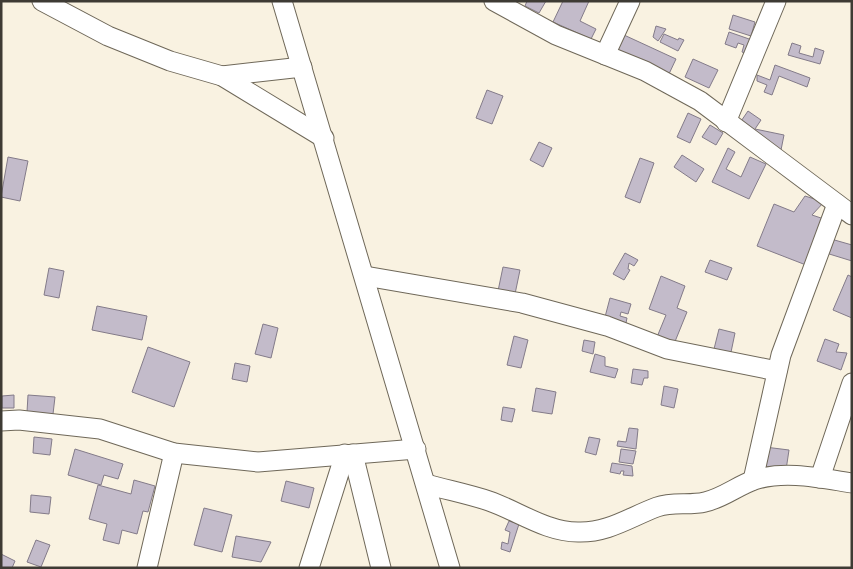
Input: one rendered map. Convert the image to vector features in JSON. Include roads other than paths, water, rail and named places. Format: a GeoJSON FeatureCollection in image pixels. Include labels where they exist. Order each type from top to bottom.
{"type":"FeatureCollection","features":[{"type":"Feature","properties":{"kind":"street"},"geometry":{"type":"LineString","coordinates":[[42,1],[108,36],[170,61],[222,76],[324,138]]}},
{"type":"Feature","properties":{"kind":"street"},"geometry":{"type":"LineString","coordinates":[[282,1],[450,568]]}},
{"type":"Feature","properties":{"kind":"street"},"geometry":{"type":"LineString","coordinates":[[494,1],[556,35],[673,85],[700,101],[845,209],[786,336],[753,480]]}},
{"type":"Feature","properties":{"kind":"street"},"geometry":{"type":"LineString","coordinates":[[605,55],[630,1]]}},
{"type":"Feature","properties":{"kind":"street"},"geometry":{"type":"LineString","coordinates":[[726,122],[776,1]]}},
{"type":"Feature","properties":{"kind":"street"},"geometry":{"type":"LineString","coordinates":[[222,76],[302,67]]}},
{"type":"Feature","properties":{"kind":"street"},"geometry":{"type":"LineString","coordinates":[[365,276],[522,303],[607,326],[667,349],[777,371]]}},
{"type":"Feature","properties":{"kind":"street"},"geometry":{"type":"LineString","coordinates":[[820,478],[852,383]]}},
{"type":"Feature","properties":{"kind":"street"},"geometry":{"type":"LineString","coordinates":[[1,421],[19,420],[100,429],[174,453],[258,462],[416,448]]}},
{"type":"Feature","properties":{"kind":"street"},"geometry":{"type":"LineString","coordinates":[[147,568],[174,453]]}},
{"type":"Feature","properties":{"kind":"street"},"geometry":{"type":"LineString","coordinates":[[309,568],[349,454]]}},
{"type":"Feature","properties":{"kind":"street"},"geometry":{"type":"LineString","coordinates":[[349,454],[381,568]]}},
{"type":"Feature","properties":{"kind":"street"},"geometry":{"type":"LineString","coordinates":[[426,484],[488,501],[554,530],[578,532],[597,531],[616,526],[658,506],[676,503],[708,502],[753,480],[766,476],[805,476],[852,482]]}}]}
